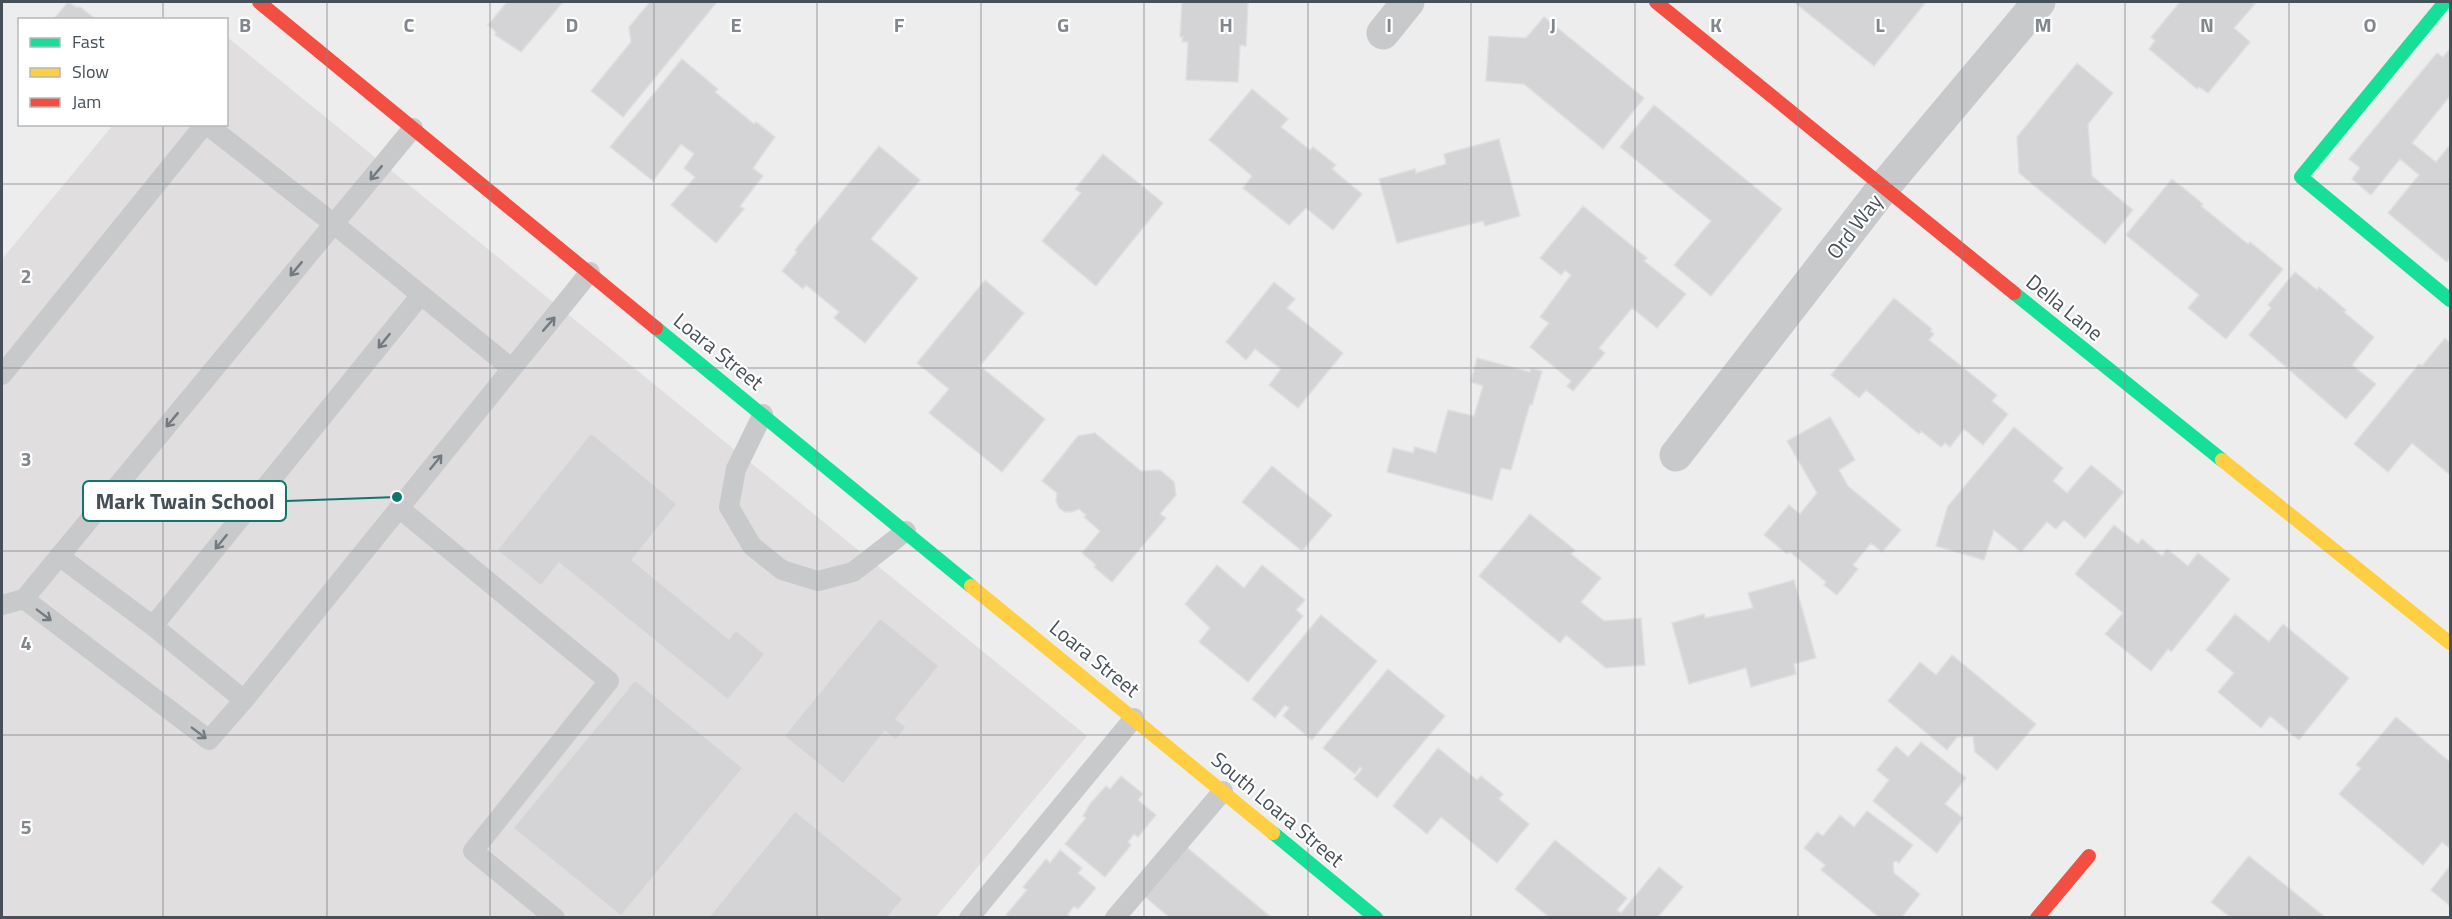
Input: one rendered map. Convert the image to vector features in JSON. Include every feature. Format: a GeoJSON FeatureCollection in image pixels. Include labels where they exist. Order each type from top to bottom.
{"type":"FeatureCollection","features":[{"type":"Feature","properties":{"kind":"street","name":"Loara Street"},"geometry":{"type":"LineString","coordinates":[[259,2],[1152,732]]}},
{"type":"Feature","properties":{"kind":"street"},"geometry":{"type":"LineString","coordinates":[[1383,33],[1408,2]]}},
{"type":"Feature","properties":{"kind":"street","name":"Della Lane"},"geometry":{"type":"LineString","coordinates":[[1656,2],[1883,188],[2451,643]]}},
{"type":"Feature","properties":{"kind":"street","name":"Ord Way"},"geometry":{"type":"LineString","coordinates":[[1676,455],[1883,188],[2039,2]]}},
{"type":"Feature","properties":{"kind":"street"},"geometry":{"type":"LineString","coordinates":[[2445,2],[2301,177],[2451,300]]}},
{"type":"Feature","properties":{"kind":"street","name":"South Loara Street"},"geometry":{"type":"LineString","coordinates":[[1152,732],[1374,917]]}},
{"type":"Feature","properties":{"kind":"street"},"geometry":{"type":"LineString","coordinates":[[2037,918],[2089,856]]}},
{"type":"Feature","properties":{"kind":"lane"},"geometry":{"type":"LineString","coordinates":[[2,375],[203,126]]}},
{"type":"Feature","properties":{"kind":"lane"},"geometry":{"type":"LineString","coordinates":[[208,126],[334,224],[511,368]]}},
{"type":"Feature","properties":{"kind":"lane"},"geometry":{"type":"LineString","coordinates":[[2,605],[24,599],[413,128]]}},
{"type":"Feature","properties":{"kind":"lane"},"geometry":{"type":"LineString","coordinates":[[24,599],[209,740],[244,700],[511,368],[563,309],[590,272]]}},
{"type":"Feature","properties":{"kind":"lane"},"geometry":{"type":"LineString","coordinates":[[153,626],[420,296]]}},
{"type":"Feature","properties":{"kind":"lane"},"geometry":{"type":"LineString","coordinates":[[763,414],[736,468],[729,507],[752,546],[782,570],[818,581],[853,572],[906,531]]}},
{"type":"Feature","properties":{"kind":"lane"},"geometry":{"type":"LineString","coordinates":[[399,507],[609,681],[473,851],[555,918]]}},
{"type":"Feature","properties":{"kind":"lane"},"geometry":{"type":"LineString","coordinates":[[59,556],[153,626],[244,700]]}},
{"type":"Feature","properties":{"kind":"lane"},"geometry":{"type":"LineString","coordinates":[[969,918],[1134,718]]}},
{"type":"Feature","properties":{"kind":"lane"},"geometry":{"type":"LineString","coordinates":[[1115,918],[1223,790]]}},
{"type":"Feature","properties":{"kind":"shaded area"},"geometry":{"type":"Polygon","coordinates":[[[228,38],[1087,736],[936,917],[2,918],[2,259],[112,126],[228,126],[228,38]]]}},
{"type":"Feature","properties":{"kind":"building"},"geometry":{"type":"Polygon","coordinates":[[[68,2],[80,7],[93,17],[93,18],[55,18],[68,2]]]}},
{"type":"Feature","properties":{"kind":"building"},"geometry":{"type":"Polygon","coordinates":[[[507,2],[563,2],[521,52],[495,35],[496,32],[488,25],[507,2]]]}},
{"type":"Feature","properties":{"kind":"building"},"geometry":{"type":"Polygon","coordinates":[[[650,2],[717,2],[623,117],[591,91],[631,42],[629,27],[650,2]]]}},
{"type":"Feature","properties":{"kind":"building"},"geometry":{"type":"Polygon","coordinates":[[[1182,2],[1248,2],[1246,46],[1240,45],[1238,82],[1186,80],[1188,42],[1182,42],[1183,37],[1180,37],[1182,2]]]}},
{"type":"Feature","properties":{"kind":"building"},"geometry":{"type":"Polygon","coordinates":[[[1794,2],[1926,2],[1874,66],[1794,2]]]}},
{"type":"Feature","properties":{"kind":"building"},"geometry":{"type":"Polygon","coordinates":[[[2180,2],[2252,2],[2255,4],[2234,28],[2250,42],[2208,93],[2199,87],[2197,89],[2149,49],[2155,41],[2151,37],[2180,2]]]}},
{"type":"Feature","properties":{"kind":"building"},"geometry":{"type":"Polygon","coordinates":[[[1544,17],[1644,98],[1603,149],[1524,84],[1486,81],[1489,36],[1526,38],[1544,17]]]}},
{"type":"Feature","properties":{"kind":"building"},"geometry":{"type":"Polygon","coordinates":[[[2450,49],[2450,96],[2412,143],[2436,162],[2450,145],[2450,258],[2447,262],[2388,213],[2419,175],[2400,159],[2371,195],[2352,179],[2360,168],[2349,159],[2437,53],[2443,57],[2450,49]]]}},
{"type":"Feature","properties":{"kind":"building"},"geometry":{"type":"Polygon","coordinates":[[[682,59],[718,89],[715,92],[754,124],[756,122],[775,137],[753,168],[763,176],[740,206],[744,209],[716,243],[671,205],[695,177],[684,168],[694,154],[681,144],[653,181],[610,147],[682,59]]]}},
{"type":"Feature","properties":{"kind":"building"},"geometry":{"type":"Polygon","coordinates":[[[2077,63],[2113,93],[2088,124],[2092,176],[2133,210],[2105,244],[2019,173],[2017,137],[2077,63]]]}},
{"type":"Feature","properties":{"kind":"building"},"geometry":{"type":"Polygon","coordinates":[[[1252,89],[1288,119],[1281,127],[1310,150],[1313,147],[1336,165],[1332,169],[1362,194],[1333,230],[1306,208],[1289,225],[1243,188],[1252,176],[1209,140],[1252,89]]]}},
{"type":"Feature","properties":{"kind":"building"},"geometry":{"type":"Polygon","coordinates":[[[1654,105],[1782,209],[1711,296],[1674,265],[1711,221],[1620,147],[1654,105]]]}},
{"type":"Feature","properties":{"kind":"building"},"geometry":{"type":"Polygon","coordinates":[[[1499,139],[1520,216],[1485,226],[1483,221],[1397,243],[1379,179],[1415,169],[1416,173],[1446,164],[1444,154],[1499,139]]]}},
{"type":"Feature","properties":{"kind":"building"},"geometry":{"type":"Polygon","coordinates":[[[879,146],[920,180],[871,239],[918,278],[865,343],[834,318],[839,312],[806,285],[803,289],[782,271],[797,252],[795,250],[879,146]]]}},
{"type":"Feature","properties":{"kind":"building"},"geometry":{"type":"Polygon","coordinates":[[[1103,154],[1163,203],[1096,286],[1042,241],[1081,193],[1075,189],[1103,154]]]}},
{"type":"Feature","properties":{"kind":"building"},"geometry":{"type":"Polygon","coordinates":[[[2172,179],[2203,204],[2201,206],[2283,269],[2226,339],[2188,308],[2199,295],[2126,235],[2172,179]]]}},
{"type":"Feature","properties":{"kind":"building"},"geometry":{"type":"Polygon","coordinates":[[[1583,206],[1647,258],[1644,261],[1686,294],[1657,328],[1632,308],[1599,348],[1605,353],[1573,391],[1567,386],[1571,381],[1530,347],[1549,323],[1540,317],[1571,275],[1565,270],[1561,275],[1540,258],[1583,206]]]}},
{"type":"Feature","properties":{"kind":"building"},"geometry":{"type":"Polygon","coordinates":[[[2295,272],[2317,290],[2319,287],[2374,337],[2352,365],[2376,384],[2346,419],[2249,335],[2271,308],[2268,305],[2295,272]]]}},
{"type":"Feature","properties":{"kind":"building"},"geometry":{"type":"Polygon","coordinates":[[[985,280],[1024,313],[980,366],[1045,419],[1002,472],[929,413],[949,389],[917,363],[985,280]]]}},
{"type":"Feature","properties":{"kind":"building"},"geometry":{"type":"Polygon","coordinates":[[[1274,282],[1295,299],[1287,308],[1343,353],[1298,408],[1269,385],[1281,369],[1255,349],[1246,360],[1226,342],[1274,282]]]}},
{"type":"Feature","properties":{"kind":"building"},"geometry":{"type":"Polygon","coordinates":[[[1894,298],[1932,329],[1930,331],[1934,334],[1929,340],[1997,395],[1992,401],[2008,414],[1983,445],[1964,429],[1950,447],[1945,443],[1941,447],[1921,431],[1919,434],[1866,390],[1859,398],[1831,375],[1894,298]]]}},
{"type":"Feature","properties":{"kind":"building"},"geometry":{"type":"Polygon","coordinates":[[[2445,338],[2450,343],[2450,475],[2412,443],[2388,472],[2354,444],[2419,364],[2422,366],[2445,338]]]}},
{"type":"Feature","properties":{"kind":"building"},"geometry":{"type":"Polygon","coordinates":[[[1477,358],[1530,372],[1531,368],[1542,371],[1511,470],[1501,468],[1492,500],[1387,472],[1393,448],[1413,453],[1415,447],[1436,453],[1448,410],[1474,416],[1483,386],[1471,382],[1477,358]]]}},
{"type":"Feature","properties":{"kind":"building"},"geometry":{"type":"Polygon","coordinates":[[[1830,417],[1855,460],[1839,470],[1848,486],[1901,530],[1882,552],[1871,543],[1853,565],[1858,569],[1837,595],[1824,585],[1826,582],[1789,551],[1787,554],[1764,535],[1789,505],[1800,514],[1817,493],[1787,441],[1830,417]]]}},
{"type":"Feature","properties":{"kind":"building"},"geometry":{"type":"Polygon","coordinates":[[[2014,427],[2063,468],[2053,481],[2067,493],[2091,465],[2124,492],[2085,538],[2064,520],[2056,529],[2047,522],[2021,552],[1994,530],[1984,560],[1936,546],[1948,506],[2014,427]]]}},
{"type":"Feature","properties":{"kind":"building"},"geometry":{"type":"Polygon","coordinates":[[[591,433],[677,504],[632,560],[729,639],[736,630],[765,654],[728,700],[559,563],[541,586],[497,550],[591,433]]]}},
{"type":"Feature","properties":{"kind":"building"},"geometry":{"type":"Polygon","coordinates":[[[1095,433],[1141,471],[1160,470],[1174,482],[1176,495],[1160,514],[1166,518],[1112,582],[1082,553],[1100,531],[1084,517],[1086,515],[1079,509],[1065,512],[1059,508],[1056,501],[1057,493],[1042,481],[1078,436],[1095,433]]]}},
{"type":"Feature","properties":{"kind":"building"},"geometry":{"type":"Polygon","coordinates":[[[1272,466],[1332,515],[1302,551],[1242,502],[1272,466]]]}},
{"type":"Feature","properties":{"kind":"building"},"geometry":{"type":"Polygon","coordinates":[[[1530,514],[1575,550],[1571,554],[1601,578],[1581,602],[1604,621],[1641,618],[1645,665],[1606,668],[1566,635],[1560,643],[1479,576],[1530,514]]]}},
{"type":"Feature","properties":{"kind":"building"},"geometry":{"type":"Polygon","coordinates":[[[2114,525],[2138,544],[2142,539],[2162,556],[2167,549],[2188,566],[2198,553],[2230,579],[2171,652],[2168,649],[2151,671],[2105,634],[2123,613],[2075,574],[2114,525]]]}},
{"type":"Feature","properties":{"kind":"building"},"geometry":{"type":"Polygon","coordinates":[[[1217,565],[1244,588],[1262,565],[1305,600],[1296,610],[1303,616],[1248,682],[1199,642],[1210,628],[1185,604],[1217,565]]]}},
{"type":"Feature","properties":{"kind":"building"},"geometry":{"type":"Polygon","coordinates":[[[1794,580],[1816,658],[1794,664],[1796,674],[1751,687],[1746,668],[1689,684],[1672,623],[1704,614],[1705,618],[1753,608],[1748,593],[1794,580]]]}},
{"type":"Feature","properties":{"kind":"building"},"geometry":{"type":"Polygon","coordinates":[[[2235,614],[2269,642],[2283,624],[2349,678],[2299,740],[2270,716],[2261,728],[2218,692],[2234,673],[2206,650],[2235,614]]]}},
{"type":"Feature","properties":{"kind":"building"},"geometry":{"type":"Polygon","coordinates":[[[1321,615],[1377,661],[1312,740],[1283,716],[1289,708],[1285,705],[1275,718],[1252,699],[1321,615]]]}},
{"type":"Feature","properties":{"kind":"building"},"geometry":{"type":"Polygon","coordinates":[[[880,618],[939,666],[896,719],[906,727],[896,740],[885,731],[843,784],[784,736],[880,618]]]}},
{"type":"Feature","properties":{"kind":"building"},"geometry":{"type":"Polygon","coordinates":[[[1952,655],[2036,724],[1997,770],[1975,752],[1973,736],[1957,737],[1947,750],[1888,701],[1920,662],[1936,675],[1952,655]]]}},
{"type":"Feature","properties":{"kind":"building"},"geometry":{"type":"Polygon","coordinates":[[[1388,669],[1445,716],[1377,798],[1354,779],[1362,769],[1360,767],[1355,774],[1323,748],[1388,669]]]}},
{"type":"Feature","properties":{"kind":"building"},"geometry":{"type":"Polygon","coordinates":[[[635,680],[743,768],[621,916],[513,828],[635,680]]]}},
{"type":"Feature","properties":{"kind":"building"},"geometry":{"type":"Polygon","coordinates":[[[2396,717],[2450,762],[2450,844],[2448,847],[2442,842],[2423,865],[2339,794],[2361,768],[2356,765],[2396,717]]]}},
{"type":"Feature","properties":{"kind":"building"},"geometry":{"type":"Polygon","coordinates":[[[1921,742],[1966,778],[1945,804],[1963,818],[1937,853],[1873,801],[1889,780],[1877,770],[1896,746],[1908,757],[1921,742]]]}},
{"type":"Feature","properties":{"kind":"building"},"geometry":{"type":"Polygon","coordinates":[[[1438,748],[1477,780],[1481,776],[1503,794],[1499,799],[1529,824],[1497,863],[1441,817],[1427,834],[1393,806],[1438,748]]]}},
{"type":"Feature","properties":{"kind":"building"},"geometry":{"type":"Polygon","coordinates":[[[1121,776],[1143,794],[1138,800],[1156,815],[1138,837],[1134,834],[1128,842],[1131,845],[1105,877],[1065,844],[1086,818],[1083,816],[1090,804],[1106,786],[1110,789],[1121,776]]]}},
{"type":"Feature","properties":{"kind":"building"},"geometry":{"type":"Polygon","coordinates":[[[795,811],[903,899],[887,918],[708,918],[795,811]]]}},
{"type":"Feature","properties":{"kind":"building"},"geometry":{"type":"Polygon","coordinates":[[[1867,811],[1913,845],[1899,863],[1896,861],[1893,863],[1894,873],[1920,894],[1901,918],[1880,918],[1821,870],[1825,865],[1804,848],[1817,832],[1823,836],[1840,815],[1854,827],[1867,811]]]}},
{"type":"Feature","properties":{"kind":"building"},"geometry":{"type":"Polygon","coordinates":[[[1555,840],[1627,898],[1617,910],[1621,913],[1659,867],[1683,887],[1657,918],[1550,918],[1515,889],[1555,840]]]}},
{"type":"Feature","properties":{"kind":"building"},"geometry":{"type":"Polygon","coordinates":[[[1184,845],[1272,918],[1170,918],[1143,895],[1184,845]]]}},
{"type":"Feature","properties":{"kind":"building"},"geometry":{"type":"Polygon","coordinates":[[[1060,850],[1082,868],[1078,873],[1096,888],[1078,909],[1074,906],[1068,914],[1071,918],[1009,918],[1006,915],[1027,890],[1023,887],[1046,859],[1050,863],[1060,850]]]}},
{"type":"Feature","properties":{"kind":"building"},"geometry":{"type":"Polygon","coordinates":[[[2249,856],[2326,918],[2231,918],[2211,902],[2249,856]]]}},
{"type":"Feature","properties":{"kind":"building"},"geometry":{"type":"Polygon","coordinates":[[[2450,866],[2450,906],[2431,890],[2450,866]]]}},
{"type":"Feature","properties":{"kind":"traffic: fast"},"geometry":{"type":"LineString","coordinates":[[2445,2],[2301,177],[2450,300]]}},
{"type":"Feature","properties":{"kind":"traffic: fast"},"geometry":{"type":"LineString","coordinates":[[2014,293],[2222,460]]}},
{"type":"Feature","properties":{"kind":"traffic: fast"},"geometry":{"type":"LineString","coordinates":[[656,328],[971,586]]}},
{"type":"Feature","properties":{"kind":"traffic: fast"},"geometry":{"type":"LineString","coordinates":[[1273,833],[1376,918]]}},
{"type":"Feature","properties":{"kind":"traffic: slow"},"geometry":{"type":"LineString","coordinates":[[2222,460],[2450,643]]}},
{"type":"Feature","properties":{"kind":"traffic: slow"},"geometry":{"type":"LineString","coordinates":[[971,586],[1273,833]]}},
{"type":"Feature","properties":{"kind":"traffic: jam"},"geometry":{"type":"LineString","coordinates":[[259,2],[656,328]]}},
{"type":"Feature","properties":{"kind":"traffic: jam"},"geometry":{"type":"LineString","coordinates":[[1656,2],[2014,293]]}},
{"type":"Feature","properties":{"kind":"traffic: jam"},"geometry":{"type":"LineString","coordinates":[[2037,918],[2089,856]]}},
{"type":"Feature","properties":{"kind":"place","name":"Mark Twain School"},"geometry":{"type":"Point","coordinates":[397,497]}}]}
